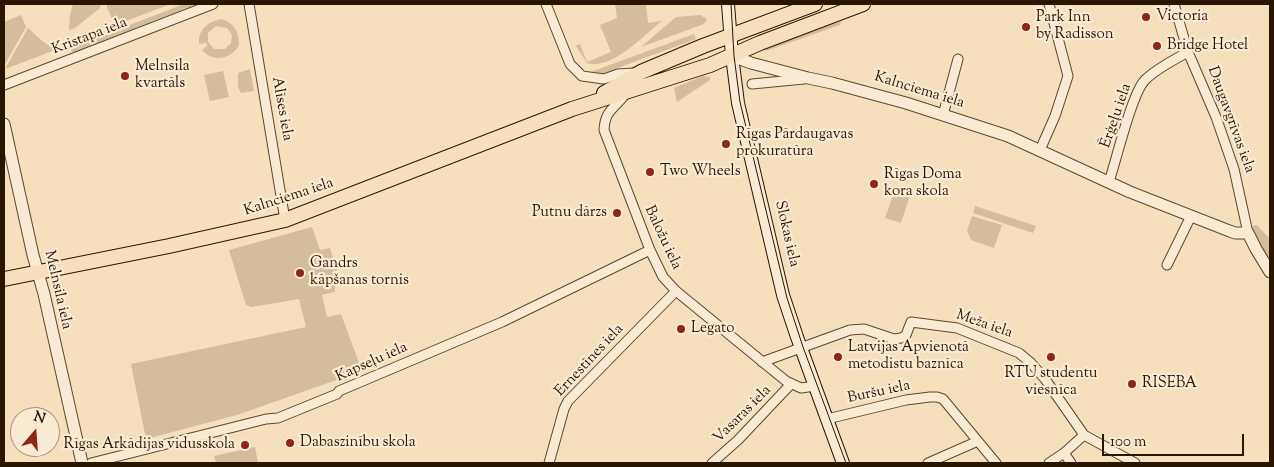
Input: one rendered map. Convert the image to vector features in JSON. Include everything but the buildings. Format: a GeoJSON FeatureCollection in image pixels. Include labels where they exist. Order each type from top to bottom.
{"type":"FeatureCollection","features":[{"type":"Feature","properties":{"kind":"main road","name":"Slokas iela"},"geometry":{"type":"LineString","coordinates":[[728,4],[738,103],[783,295],[800,347],[844,463]]}},
{"type":"Feature","properties":{"kind":"main road","name":"Kalnciema iela"},"geometry":{"type":"LineString","coordinates":[[572,109],[641,72],[814,4]]}},
{"type":"Feature","properties":{"kind":"main road"},"geometry":{"type":"LineString","coordinates":[[732,56],[760,43],[863,4]]}},
{"type":"Feature","properties":{"kind":"main road","name":"Kalnciema iela"},"geometry":{"type":"LineString","coordinates":[[4,279],[169,246],[285,220],[572,109],[626,93],[732,56]]}},
{"type":"Feature","properties":{"kind":"street","name":"Kristapa iela"},"geometry":{"type":"LineString","coordinates":[[4,86],[214,4]]}},
{"type":"Feature","properties":{"kind":"street","name":"Alīses iela"},"geometry":{"type":"LineString","coordinates":[[249,4],[285,220]]}},
{"type":"Feature","properties":{"kind":"street"},"geometry":{"type":"LineString","coordinates":[[546,4],[570,64],[582,76],[604,79],[618,74],[641,72]]}},
{"type":"Feature","properties":{"kind":"street"},"geometry":{"type":"LineString","coordinates":[[1040,150],[1067,81],[1068,72],[1049,4]]}},
{"type":"Feature","properties":{"kind":"street","name":"Daugavgrīvas iela"},"geometry":{"type":"LineString","coordinates":[[1174,4],[1188,52],[1216,117],[1234,169],[1248,233],[1270,272]]}},
{"type":"Feature","properties":{"kind":"street","name":"Ērģeļu iela"},"geometry":{"type":"LineString","coordinates":[[1110,182],[1134,101],[1141,85],[1146,79],[1188,52]]}},
{"type":"Feature","properties":{"kind":"street","name":"Kalnciema iela"},"geometry":{"type":"LineString","coordinates":[[732,56],[751,64],[851,88],[1008,136],[1191,216],[1235,233],[1248,233]]}},
{"type":"Feature","properties":{"kind":"street"},"geometry":{"type":"LineString","coordinates":[[943,115],[958,58]]}},
{"type":"Feature","properties":{"kind":"street"},"geometry":{"type":"LineString","coordinates":[[752,84],[808,78]]}},
{"type":"Feature","properties":{"kind":"street","name":"Baložu iela"},"geometry":{"type":"LineString","coordinates":[[626,93],[621,101],[608,112],[604,130],[650,250],[664,277],[676,291],[791,384]]}},
{"type":"Feature","properties":{"kind":"street","name":"Melnsila iela"},"geometry":{"type":"LineString","coordinates":[[4,124],[82,463]]}},
{"type":"Feature","properties":{"kind":"street"},"geometry":{"type":"LineString","coordinates":[[1167,265],[1191,216]]}},
{"type":"Feature","properties":{"kind":"street","name":"Kapseļu iela"},"geometry":{"type":"LineString","coordinates":[[91,463],[266,419],[278,418],[502,322],[650,250]]}},
{"type":"Feature","properties":{"kind":"street","name":"Ernestīnes iela"},"geometry":{"type":"LineString","coordinates":[[549,463],[568,401],[676,291]]}},
{"type":"Feature","properties":{"kind":"street","name":"Meža iela"},"geometry":{"type":"LineString","coordinates":[[762,362],[800,347],[857,329],[864,329],[894,339],[906,335],[911,322],[957,328],[1019,353],[1045,379],[1084,435],[1135,463]]}},
{"type":"Feature","properties":{"kind":"street"},"geometry":{"type":"LineString","coordinates":[[791,384],[802,388],[815,386]]}},
{"type":"Feature","properties":{"kind":"street","name":"Vasaras iela"},"geometry":{"type":"LineString","coordinates":[[712,463],[738,440],[791,384]]}},
{"type":"Feature","properties":{"kind":"street","name":"Buršu iela"},"geometry":{"type":"LineString","coordinates":[[827,419],[906,400],[937,397],[944,399],[996,463]]}},
{"type":"Feature","properties":{"kind":"street"},"geometry":{"type":"LineString","coordinates":[[1049,463],[1064,453],[1084,435]]}},
{"type":"Feature","properties":{"kind":"street"},"geometry":{"type":"LineString","coordinates":[[928,463],[978,441]]}},
{"type":"Feature","properties":{"kind":"street"},"geometry":{"type":"LineString","coordinates":[[1064,453],[1071,463]]}},
{"type":"Feature","properties":{"kind":"shaded area"},"geometry":{"type":"Polygon","coordinates":[[[73,4],[101,4],[100,8],[75,28],[69,30],[73,4]]]}},
{"type":"Feature","properties":{"kind":"shaded area"},"geometry":{"type":"Polygon","coordinates":[[[107,4],[171,4],[115,25],[107,4]]]}},
{"type":"Feature","properties":{"kind":"shaded area"},"geometry":{"type":"Polygon","coordinates":[[[184,4],[197,4],[75,52],[72,52],[70,48],[184,4]]]}},
{"type":"Feature","properties":{"kind":"shaded area"},"geometry":{"type":"Polygon","coordinates":[[[615,4],[646,4],[648,23],[662,21],[637,43],[617,57],[596,64],[587,63],[576,46],[580,44],[587,62],[611,52],[600,25],[617,18],[615,4]]]}},
{"type":"Feature","properties":{"kind":"shaded area"},"geometry":{"type":"Polygon","coordinates":[[[21,15],[26,27],[4,66],[4,22],[21,15]]]}},
{"type":"Feature","properties":{"kind":"shaded area"},"geometry":{"type":"Polygon","coordinates":[[[700,15],[707,19],[704,24],[641,47],[676,17],[700,15]]]}},
{"type":"Feature","properties":{"kind":"shaded area"},"geometry":{"type":"Polygon","coordinates":[[[222,19],[233,26],[239,40],[236,50],[222,58],[211,57],[206,54],[202,50],[207,46],[206,43],[199,44],[202,30],[217,20],[222,19]],[[216,26],[208,33],[208,42],[214,49],[225,49],[231,43],[232,35],[227,28],[216,26]]]}},
{"type":"Feature","properties":{"kind":"shaded area"},"geometry":{"type":"Polygon","coordinates":[[[841,22],[840,25],[766,51],[765,48],[827,25],[841,22]]]}},
{"type":"Feature","properties":{"kind":"shaded area"},"geometry":{"type":"Polygon","coordinates":[[[28,28],[55,50],[5,69],[28,28]]]}},
{"type":"Feature","properties":{"kind":"shaded area"},"geometry":{"type":"Polygon","coordinates":[[[694,34],[696,39],[604,73],[588,73],[694,34]]]}},
{"type":"Feature","properties":{"kind":"shaded area"},"geometry":{"type":"Polygon","coordinates":[[[250,69],[254,91],[241,93],[238,87],[238,73],[250,69]]]}},
{"type":"Feature","properties":{"kind":"shaded area"},"geometry":{"type":"Polygon","coordinates":[[[223,71],[229,97],[210,101],[204,75],[223,71]]]}},
{"type":"Feature","properties":{"kind":"shaded area"},"geometry":{"type":"Polygon","coordinates":[[[703,76],[710,77],[710,80],[677,102],[674,88],[703,76]]]}},
{"type":"Feature","properties":{"kind":"shaded area"},"geometry":{"type":"Polygon","coordinates":[[[896,187],[911,192],[901,223],[885,218],[896,187]]]}},
{"type":"Feature","properties":{"kind":"shaded area"},"geometry":{"type":"Polygon","coordinates":[[[975,206],[1036,226],[1033,233],[973,213],[975,206]]]}},
{"type":"Feature","properties":{"kind":"shaded area"},"geometry":{"type":"Polygon","coordinates":[[[972,216],[1002,225],[994,248],[971,240],[967,231],[972,216]]]}},
{"type":"Feature","properties":{"kind":"shaded area"},"geometry":{"type":"Polygon","coordinates":[[[1257,225],[1270,239],[1270,262],[1259,244],[1252,226],[1257,225]]]}},
{"type":"Feature","properties":{"kind":"shaded area"},"geometry":{"type":"Polygon","coordinates":[[[312,227],[320,250],[330,248],[341,284],[335,286],[335,292],[322,295],[327,317],[341,314],[362,371],[237,415],[146,439],[131,364],[306,327],[299,299],[251,307],[246,305],[229,250],[312,227]]]}},
{"type":"Feature","properties":{"kind":"shaded area"},"geometry":{"type":"Polygon","coordinates":[[[255,447],[258,463],[216,463],[214,456],[255,447]]]}},
{"type":"Feature","properties":{"kind":"tram line"},"geometry":{"type":"LineString","coordinates":[[731,4],[734,56],[740,102],[787,298],[846,463]]}},
{"type":"Feature","properties":{"kind":"place","name":"Victoria"},"geometry":{"type":"Point","coordinates":[1146,17]}},
{"type":"Feature","properties":{"kind":"place","name":"Park Inn by Radisson"},"geometry":{"type":"Point","coordinates":[1026,27]}},
{"type":"Feature","properties":{"kind":"place","name":"Bridge Hotel"},"geometry":{"type":"Point","coordinates":[1157,46]}},
{"type":"Feature","properties":{"kind":"place","name":"Melnsila kvartāls"},"geometry":{"type":"Point","coordinates":[125,76]}},
{"type":"Feature","properties":{"kind":"place","name":"Rīgas Pārdaugavas prokuratūra"},"geometry":{"type":"Point","coordinates":[726,144]}},
{"type":"Feature","properties":{"kind":"place","name":"Two Wheels"},"geometry":{"type":"Point","coordinates":[650,172]}},
{"type":"Feature","properties":{"kind":"place","name":"Rīgas Doma kora skola"},"geometry":{"type":"Point","coordinates":[874,184]}},
{"type":"Feature","properties":{"kind":"place","name":"Putnu dārzs"},"geometry":{"type":"Point","coordinates":[617,213]}},
{"type":"Feature","properties":{"kind":"place","name":"Gandrs kāpšanas tornis"},"geometry":{"type":"Point","coordinates":[300,273]}},
{"type":"Feature","properties":{"kind":"place","name":"Legato"},"geometry":{"type":"Point","coordinates":[681,329]}},
{"type":"Feature","properties":{"kind":"place","name":"Latvijas Apvienotā metodistu baznīca"},"geometry":{"type":"Point","coordinates":[838,357]}},
{"type":"Feature","properties":{"kind":"place","name":"RTU studentu viesnīca"},"geometry":{"type":"Point","coordinates":[1051,357]}},
{"type":"Feature","properties":{"kind":"place","name":"RISEBA"},"geometry":{"type":"Point","coordinates":[1132,384]}},
{"type":"Feature","properties":{"kind":"place","name":"Dabaszinību skola"},"geometry":{"type":"Point","coordinates":[290,443]}},
{"type":"Feature","properties":{"kind":"place","name":"Rīgas Arkādijas vidusskola"},"geometry":{"type":"Point","coordinates":[245,445]}}]}
